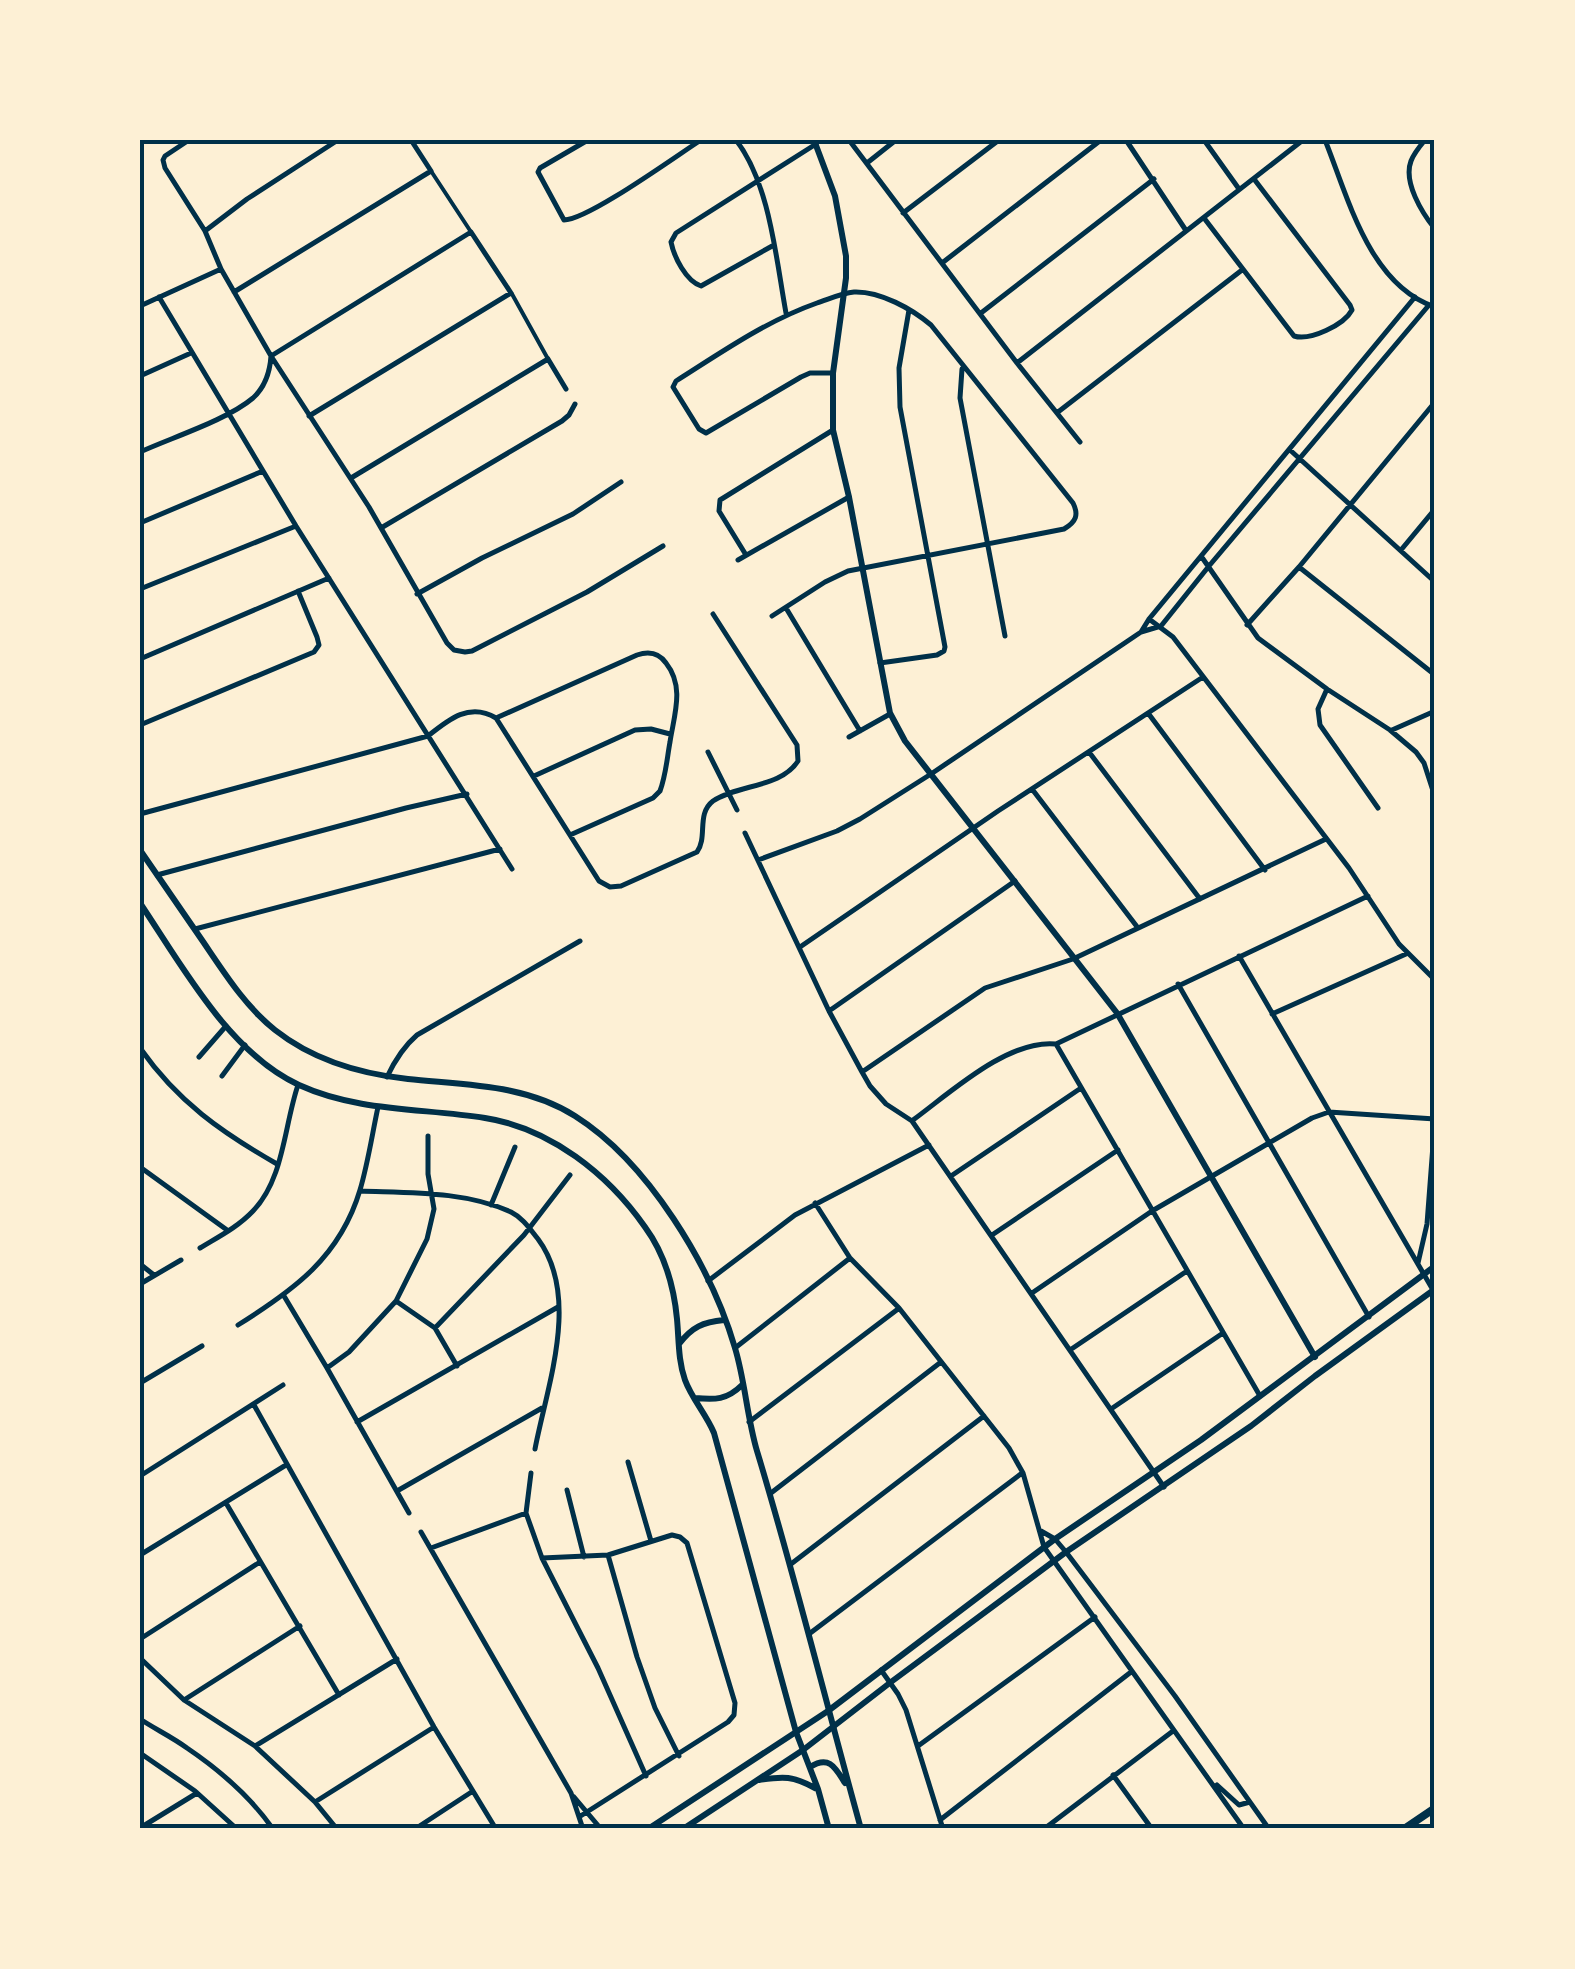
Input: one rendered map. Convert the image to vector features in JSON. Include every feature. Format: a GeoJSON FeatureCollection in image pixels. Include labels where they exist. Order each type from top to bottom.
{"type":"FeatureCollection","features":[{"type":"Feature","properties":{"kind":"main road"},"geometry":{"type":"LineString","coordinates":[[1404,1829],[1435,1808]]}},
{"type":"Feature","properties":{"kind":"street"},"geometry":{"type":"LineString","coordinates":[[190,140],[165,156],[165,168],[205,231],[221,269],[271,356],[351,478],[454,650],[472,651],[664,546]]}},
{"type":"Feature","properties":{"kind":"street"},"geometry":{"type":"LineString","coordinates":[[205,231],[338,140]]}},
{"type":"Feature","properties":{"kind":"street"},"geometry":{"type":"LineString","coordinates":[[411,140],[511,293],[566,389]]}},
{"type":"Feature","properties":{"kind":"street"},"geometry":{"type":"LineString","coordinates":[[588,140],[540,168],[539,177],[562,219],[574,220],[701,140]]}},
{"type":"Feature","properties":{"kind":"street"},"geometry":{"type":"LineString","coordinates":[[736,140],[756,180],[774,245],[786,314]]}},
{"type":"Feature","properties":{"kind":"street"},"geometry":{"type":"LineString","coordinates":[[849,140],[1080,442]]}},
{"type":"Feature","properties":{"kind":"street"},"geometry":{"type":"LineString","coordinates":[[866,163],[896,140]]}},
{"type":"Feature","properties":{"kind":"street"},"geometry":{"type":"LineString","coordinates":[[903,212],[999,140]]}},
{"type":"Feature","properties":{"kind":"street"},"geometry":{"type":"LineString","coordinates":[[942,263],[1101,140]]}},
{"type":"Feature","properties":{"kind":"street"},"geometry":{"type":"LineString","coordinates":[[1126,140],[1186,230]]}},
{"type":"Feature","properties":{"kind":"street"},"geometry":{"type":"LineString","coordinates":[[1204,140],[1238,190]]}},
{"type":"Feature","properties":{"kind":"street"},"geometry":{"type":"LineString","coordinates":[[1017,363],[1303,140]]}},
{"type":"Feature","properties":{"kind":"street"},"geometry":{"type":"LineString","coordinates":[[758,860],[837,831],[930,774],[1142,632],[1161,626],[1299,458],[1432,306],[1416,298],[1371,252],[1324,140]]}},
{"type":"Feature","properties":{"kind":"street"},"geometry":{"type":"LineString","coordinates":[[1425,140],[1411,160],[1410,177],[1421,208],[1435,229]]}},
{"type":"Feature","properties":{"kind":"street"},"geometry":{"type":"LineString","coordinates":[[774,245],[697,286],[671,242],[676,233],[815,142],[835,196],[846,256],[833,372],[833,430],[890,713],[930,774],[1117,1013],[1316,1357]]}},
{"type":"Feature","properties":{"kind":"street"},"geometry":{"type":"LineString","coordinates":[[234,292],[432,171]]}},
{"type":"Feature","properties":{"kind":"street"},"geometry":{"type":"LineString","coordinates":[[981,313],[1154,179]]}},
{"type":"Feature","properties":{"kind":"street"},"geometry":{"type":"LineString","coordinates":[[1204,218],[1288,330],[1299,338],[1311,337],[1351,314],[1350,305],[1254,179]]}},
{"type":"Feature","properties":{"kind":"street"},"geometry":{"type":"LineString","coordinates":[[140,452],[229,413],[252,398],[268,375],[271,356],[471,232]]}},
{"type":"Feature","properties":{"kind":"street"},"geometry":{"type":"LineString","coordinates":[[140,306],[221,269]]}},
{"type":"Feature","properties":{"kind":"street"},"geometry":{"type":"LineString","coordinates":[[1058,412],[1242,270]]}},
{"type":"Feature","properties":{"kind":"street"},"geometry":{"type":"LineString","coordinates":[[309,416],[511,293]]}},
{"type":"Feature","properties":{"kind":"street"},"geometry":{"type":"LineString","coordinates":[[772,616],[838,576],[862,567],[1064,529],[1076,516],[1073,503],[931,325],[883,298],[865,293],[844,294],[786,314],[674,384],[674,391],[699,430],[706,434],[801,376],[833,372]]}},
{"type":"Feature","properties":{"kind":"street"},"geometry":{"type":"LineString","coordinates":[[159,297],[296,526],[512,869]]}},
{"type":"Feature","properties":{"kind":"street"},"geometry":{"type":"LineString","coordinates":[[1142,632],[1416,298]]}},
{"type":"Feature","properties":{"kind":"street"},"geometry":{"type":"LineString","coordinates":[[879,664],[937,655],[944,651],[946,642],[898,397],[909,310]]}},
{"type":"Feature","properties":{"kind":"street"},"geometry":{"type":"LineString","coordinates":[[140,376],[192,353]]}},
{"type":"Feature","properties":{"kind":"street"},"geometry":{"type":"LineString","coordinates":[[351,478],[548,359]]}},
{"type":"Feature","properties":{"kind":"street"},"geometry":{"type":"LineString","coordinates":[[963,368],[960,398],[1005,636]]}},
{"type":"Feature","properties":{"kind":"street"},"geometry":{"type":"LineString","coordinates":[[1247,625],[1435,402]]}},
{"type":"Feature","properties":{"kind":"street"},"geometry":{"type":"LineString","coordinates":[[381,528],[562,422],[576,404]]}},
{"type":"Feature","properties":{"kind":"street"},"geometry":{"type":"LineString","coordinates":[[746,554],[719,510],[720,500],[833,430]]}},
{"type":"Feature","properties":{"kind":"street"},"geometry":{"type":"LineString","coordinates":[[1290,450],[1435,582]]}},
{"type":"Feature","properties":{"kind":"street"},"geometry":{"type":"LineString","coordinates":[[140,523],[263,471]]}},
{"type":"Feature","properties":{"kind":"street"},"geometry":{"type":"LineString","coordinates":[[418,594],[573,514],[621,482]]}},
{"type":"Feature","properties":{"kind":"street"},"geometry":{"type":"LineString","coordinates":[[738,560],[848,497]]}},
{"type":"Feature","properties":{"kind":"street"},"geometry":{"type":"LineString","coordinates":[[1401,550],[1435,509]]}},
{"type":"Feature","properties":{"kind":"street"},"geometry":{"type":"LineString","coordinates":[[140,589],[296,526]]}},
{"type":"Feature","properties":{"kind":"street"},"geometry":{"type":"LineString","coordinates":[[1201,556],[1247,625],[1270,648],[1390,730],[1420,758],[1435,797]]}},
{"type":"Feature","properties":{"kind":"street"},"geometry":{"type":"LineString","coordinates":[[1299,567],[1435,675]]}},
{"type":"Feature","properties":{"kind":"street"},"geometry":{"type":"LineString","coordinates":[[140,659],[329,578]]}},
{"type":"Feature","properties":{"kind":"street"},"geometry":{"type":"LineString","coordinates":[[140,726],[318,649],[298,591]]}},
{"type":"Feature","properties":{"kind":"street"},"geometry":{"type":"LineString","coordinates":[[786,608],[860,730]]}},
{"type":"Feature","properties":{"kind":"street"},"geometry":{"type":"LineString","coordinates":[[140,814],[428,736],[453,717],[476,710],[496,718],[600,881],[610,887],[621,886],[696,852],[702,845],[705,811],[714,801],[790,771],[800,753],[714,614]]}},
{"type":"Feature","properties":{"kind":"street"},"geometry":{"type":"LineString","coordinates":[[1149,619],[1173,636],[1408,954],[1435,980]]}},
{"type":"Feature","properties":{"kind":"street"},"geometry":{"type":"LineString","coordinates":[[496,718],[645,652],[658,655],[668,665],[677,689],[677,706],[663,783],[656,795],[570,835]]}},
{"type":"Feature","properties":{"kind":"street"},"geometry":{"type":"LineString","coordinates":[[800,947],[1202,677]]}},
{"type":"Feature","properties":{"kind":"street"},"geometry":{"type":"LineString","coordinates":[[1327,689],[1318,710],[1320,724],[1378,808]]}},
{"type":"Feature","properties":{"kind":"street"},"geometry":{"type":"LineString","coordinates":[[1390,730],[1435,711]]}},
{"type":"Feature","properties":{"kind":"street"},"geometry":{"type":"LineString","coordinates":[[849,737],[890,713]]}},
{"type":"Feature","properties":{"kind":"street"},"geometry":{"type":"LineString","coordinates":[[1148,713],[1264,870]]}},
{"type":"Feature","properties":{"kind":"street"},"geometry":{"type":"LineString","coordinates":[[534,776],[635,730],[651,728],[671,734]]}},
{"type":"Feature","properties":{"kind":"street"},"geometry":{"type":"LineString","coordinates":[[708,752],[737,810]]}},
{"type":"Feature","properties":{"kind":"street"},"geometry":{"type":"LineString","coordinates":[[1089,752],[1200,900]]}},
{"type":"Feature","properties":{"kind":"street"},"geometry":{"type":"LineString","coordinates":[[1032,789],[1138,928]]}},
{"type":"Feature","properties":{"kind":"street"},"geometry":{"type":"LineString","coordinates":[[157,874],[467,794]]}},
{"type":"Feature","properties":{"kind":"street"},"geometry":{"type":"LineString","coordinates":[[746,833],[829,1011],[870,1086],[886,1104],[912,1121],[1164,1486]]}},
{"type":"Feature","properties":{"kind":"street"},"geometry":{"type":"LineString","coordinates":[[862,1072],[974,993],[1073,959],[1326,839]]}},
{"type":"Feature","properties":{"kind":"street"},"geometry":{"type":"LineString","coordinates":[[194,929],[500,849]]}},
{"type":"Feature","properties":{"kind":"street"},"geometry":{"type":"LineString","coordinates":[[140,850],[239,992],[274,1030],[336,1064],[362,1072],[499,1088],[549,1102],[598,1132],[668,1207],[708,1281],[735,1348],[749,1422],[861,1829]]}},
{"type":"Feature","properties":{"kind":"street"},"geometry":{"type":"LineString","coordinates":[[829,1011],[1015,881]]}},
{"type":"Feature","properties":{"kind":"street"},"geometry":{"type":"LineString","coordinates":[[912,1121],[1010,1052],[1032,1044],[1056,1044],[1368,896]]}},
{"type":"Feature","properties":{"kind":"street"},"geometry":{"type":"LineString","coordinates":[[140,903],[208,1005],[244,1045],[273,1069],[298,1084],[347,1101],[506,1122],[532,1131],[582,1162],[642,1222],[658,1249],[673,1292],[685,1380],[714,1433],[796,1732],[829,1829]]}},
{"type":"Feature","properties":{"kind":"street"},"geometry":{"type":"LineString","coordinates":[[387,1077],[396,1057],[417,1034],[580,941]]}},
{"type":"Feature","properties":{"kind":"street"},"geometry":{"type":"LineString","coordinates":[[1272,1014],[1408,954]]}},
{"type":"Feature","properties":{"kind":"street"},"geometry":{"type":"LineString","coordinates":[[683,1829],[803,1750],[1053,1561],[1251,1426],[1434,1289],[1239,956]]}},
{"type":"Feature","properties":{"kind":"street"},"geometry":{"type":"LineString","coordinates":[[1178,984],[1369,1316]]}},
{"type":"Feature","properties":{"kind":"street"},"geometry":{"type":"LineString","coordinates":[[199,1058],[226,1026]]}},
{"type":"Feature","properties":{"kind":"street"},"geometry":{"type":"LineString","coordinates":[[1056,1044],[1260,1396]]}},
{"type":"Feature","properties":{"kind":"street"},"geometry":{"type":"LineString","coordinates":[[222,1076],[244,1045]]}},
{"type":"Feature","properties":{"kind":"street"},"geometry":{"type":"LineString","coordinates":[[140,1048],[187,1104],[240,1143],[278,1164]]}},
{"type":"Feature","properties":{"kind":"street"},"geometry":{"type":"LineString","coordinates":[[200,1248],[261,1202],[278,1164],[298,1084]]}},
{"type":"Feature","properties":{"kind":"street"},"geometry":{"type":"LineString","coordinates":[[951,1176],[1080,1088]]}},
{"type":"Feature","properties":{"kind":"street"},"geometry":{"type":"LineString","coordinates":[[238,1325],[284,1296],[337,1240],[360,1191],[378,1107]]}},
{"type":"Feature","properties":{"kind":"street"},"geometry":{"type":"LineString","coordinates":[[1032,1293],[1152,1211],[1312,1118],[1329,1112],[1435,1119],[1427,1224],[1418,1263]]}},
{"type":"Feature","properties":{"kind":"street"},"geometry":{"type":"LineString","coordinates":[[327,1368],[348,1352],[396,1301],[407,1283],[432,1225],[428,1136]]}},
{"type":"Feature","properties":{"kind":"street"},"geometry":{"type":"LineString","coordinates":[[708,1281],[815,1203],[929,1145]]}},
{"type":"Feature","properties":{"kind":"street"},"geometry":{"type":"LineString","coordinates":[[491,1205],[515,1147]]}},
{"type":"Feature","properties":{"kind":"street"},"geometry":{"type":"LineString","coordinates":[[992,1234],[1118,1150]]}},
{"type":"Feature","properties":{"kind":"street"},"geometry":{"type":"LineString","coordinates":[[140,1167],[228,1230]]}},
{"type":"Feature","properties":{"kind":"street"},"geometry":{"type":"LineString","coordinates":[[435,1328],[529,1228],[570,1175]]}},
{"type":"Feature","properties":{"kind":"street"},"geometry":{"type":"LineString","coordinates":[[360,1191],[431,1194],[491,1205],[520,1217],[543,1246],[558,1288],[558,1336],[535,1449]]}},
{"type":"Feature","properties":{"kind":"street"},"geometry":{"type":"LineString","coordinates":[[815,1203],[850,1258],[899,1308],[1009,1448],[1023,1472],[1044,1547],[1243,1829]]}},
{"type":"Feature","properties":{"kind":"street"},"geometry":{"type":"LineString","coordinates":[[735,1348],[850,1258]]}},
{"type":"Feature","properties":{"kind":"street"},"geometry":{"type":"LineString","coordinates":[[140,1284],[181,1260]]}},
{"type":"Feature","properties":{"kind":"street"},"geometry":{"type":"LineString","coordinates":[[140,1264],[154,1275]]}},
{"type":"Feature","properties":{"kind":"street"},"geometry":{"type":"LineString","coordinates":[[648,1829],[828,1711],[1044,1547],[1316,1357],[1435,1266]]}},
{"type":"Feature","properties":{"kind":"street"},"geometry":{"type":"LineString","coordinates":[[1070,1350],[1186,1271]]}},
{"type":"Feature","properties":{"kind":"street"},"geometry":{"type":"LineString","coordinates":[[284,1296],[409,1514]]}},
{"type":"Feature","properties":{"kind":"street"},"geometry":{"type":"LineString","coordinates":[[396,1301],[435,1328],[458,1366]]}},
{"type":"Feature","properties":{"kind":"street"},"geometry":{"type":"LineString","coordinates":[[357,1422],[559,1306]]}},
{"type":"Feature","properties":{"kind":"street"},"geometry":{"type":"LineString","coordinates":[[749,1422],[899,1308]]}},
{"type":"Feature","properties":{"kind":"street"},"geometry":{"type":"LineString","coordinates":[[679,1345],[699,1325],[724,1320]]}},
{"type":"Feature","properties":{"kind":"street"},"geometry":{"type":"LineString","coordinates":[[1111,1408],[1223,1333]]}},
{"type":"Feature","properties":{"kind":"street"},"geometry":{"type":"LineString","coordinates":[[140,1383],[202,1346]]}},
{"type":"Feature","properties":{"kind":"street"},"geometry":{"type":"LineString","coordinates":[[770,1493],[940,1362]]}},
{"type":"Feature","properties":{"kind":"street"},"geometry":{"type":"LineString","coordinates":[[140,1476],[282,1385]]}},
{"type":"Feature","properties":{"kind":"street"},"geometry":{"type":"LineString","coordinates":[[693,1398],[718,1400],[743,1385]]}},
{"type":"Feature","properties":{"kind":"street"},"geometry":{"type":"LineString","coordinates":[[254,1405],[434,1727],[496,1829]]}},
{"type":"Feature","properties":{"kind":"street"},"geometry":{"type":"LineString","coordinates":[[397,1491],[543,1407]]}},
{"type":"Feature","properties":{"kind":"street"},"geometry":{"type":"LineString","coordinates":[[791,1564],[984,1416]]}},
{"type":"Feature","properties":{"kind":"street"},"geometry":{"type":"LineString","coordinates":[[628,1462],[651,1541]]}},
{"type":"Feature","properties":{"kind":"street"},"geometry":{"type":"LineString","coordinates":[[140,1556],[286,1464]]}},
{"type":"Feature","properties":{"kind":"street"},"geometry":{"type":"LineString","coordinates":[[809,1634],[1023,1472]]}},
{"type":"Feature","properties":{"kind":"street"},"geometry":{"type":"LineString","coordinates":[[531,1474],[526,1513],[542,1558],[598,1668],[646,1776]]}},
{"type":"Feature","properties":{"kind":"street"},"geometry":{"type":"LineString","coordinates":[[567,1490],[584,1557]]}},
{"type":"Feature","properties":{"kind":"street"},"geometry":{"type":"LineString","coordinates":[[226,1504],[338,1694]]}},
{"type":"Feature","properties":{"kind":"street"},"geometry":{"type":"LineString","coordinates":[[431,1548],[526,1513]]}},
{"type":"Feature","properties":{"kind":"street"},"geometry":{"type":"LineString","coordinates":[[1040,1531],[1066,1552],[1269,1829]]}},
{"type":"Feature","properties":{"kind":"street"},"geometry":{"type":"LineString","coordinates":[[421,1532],[571,1793],[601,1829]]}},
{"type":"Feature","properties":{"kind":"street"},"geometry":{"type":"LineString","coordinates":[[542,1558],[608,1555],[672,1535],[680,1537],[687,1544],[735,1703],[734,1715],[728,1722],[578,1817]]}},
{"type":"Feature","properties":{"kind":"street"},"geometry":{"type":"LineString","coordinates":[[608,1555],[636,1657],[679,1756]]}},
{"type":"Feature","properties":{"kind":"street"},"geometry":{"type":"LineString","coordinates":[[140,1639],[260,1562]]}},
{"type":"Feature","properties":{"kind":"street"},"geometry":{"type":"LineString","coordinates":[[918,1746],[1095,1617]]}},
{"type":"Feature","properties":{"kind":"street"},"geometry":{"type":"LineString","coordinates":[[184,1700],[300,1626]]}},
{"type":"Feature","properties":{"kind":"street"},"geometry":{"type":"LineString","coordinates":[[140,1658],[184,1700],[255,1746],[315,1802],[333,1829]]}},
{"type":"Feature","properties":{"kind":"street"},"geometry":{"type":"LineString","coordinates":[[255,1746],[398,1659]]}},
{"type":"Feature","properties":{"kind":"street"},"geometry":{"type":"LineString","coordinates":[[882,1670],[906,1710],[943,1829]]}},
{"type":"Feature","properties":{"kind":"street"},"geometry":{"type":"LineString","coordinates":[[940,1820],[1132,1672]]}},
{"type":"Feature","properties":{"kind":"street"},"geometry":{"type":"LineString","coordinates":[[140,1719],[230,1780],[273,1829]]}},
{"type":"Feature","properties":{"kind":"street"},"geometry":{"type":"LineString","coordinates":[[315,1802],[434,1727]]}},
{"type":"Feature","properties":{"kind":"street"},"geometry":{"type":"LineString","coordinates":[[1044,1829],[1173,1731]]}},
{"type":"Feature","properties":{"kind":"street"},"geometry":{"type":"LineString","coordinates":[[140,1753],[198,1793],[237,1829]]}},
{"type":"Feature","properties":{"kind":"street"},"geometry":{"type":"LineString","coordinates":[[810,1768],[820,1761],[832,1765],[850,1792]]}},
{"type":"Feature","properties":{"kind":"street"},"geometry":{"type":"LineString","coordinates":[[1113,1775],[1152,1829]]}},
{"type":"Feature","properties":{"kind":"street"},"geometry":{"type":"LineString","coordinates":[[1208,1777],[1239,1805],[1250,1802]]}},
{"type":"Feature","properties":{"kind":"street"},"geometry":{"type":"LineString","coordinates":[[759,1780],[794,1778],[818,1789]]}},
{"type":"Feature","properties":{"kind":"street"},"geometry":{"type":"LineString","coordinates":[[415,1829],[473,1791]]}},
{"type":"Feature","properties":{"kind":"street"},"geometry":{"type":"LineString","coordinates":[[140,1828],[198,1793]]}},
{"type":"Feature","properties":{"kind":"street"},"geometry":{"type":"LineString","coordinates":[[571,1793],[583,1829]]}}]}
